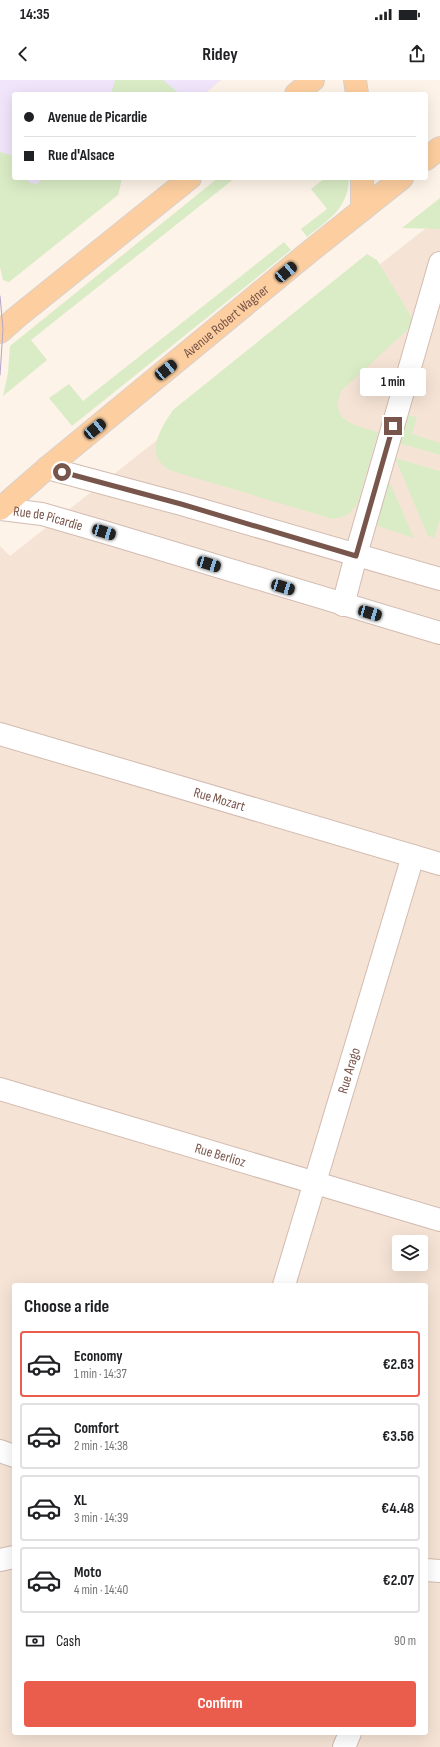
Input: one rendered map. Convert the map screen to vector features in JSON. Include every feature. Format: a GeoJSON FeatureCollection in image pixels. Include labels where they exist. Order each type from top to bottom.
{"type":"FeatureCollection","features":[{"type":"Feature","properties":{"kind":"main road"},"geometry":{"type":"LineString","coordinates":[[298,92],[313,80]]}},
{"type":"Feature","properties":{"kind":"main road"},"geometry":{"type":"LineString","coordinates":[[355,80],[357,92]]}},
{"type":"Feature","properties":{"kind":"main road"},"geometry":{"type":"LineString","coordinates":[[0,332],[188,180]]}},
{"type":"Feature","properties":{"kind":"main road"},"geometry":{"type":"LineString","coordinates":[[362,180],[362,210]]}},
{"type":"Feature","properties":{"kind":"main road","name":"Avenue Robert Wagner"},"geometry":{"type":"LineString","coordinates":[[1,509],[47,468],[400,180]]}},
{"type":"Feature","properties":{"kind":"street"},"geometry":{"type":"LineString","coordinates":[[343,605],[440,263]]}},
{"type":"Feature","properties":{"kind":"street"},"geometry":{"type":"LineString","coordinates":[[47,468],[181,504],[356,556],[440,579]]}},
{"type":"Feature","properties":{"kind":"street","name":"Rue de Picardie"},"geometry":{"type":"LineString","coordinates":[[1,509],[42,514],[440,633]]}},
{"type":"Feature","properties":{"kind":"street","name":"Rue Mozart"},"geometry":{"type":"LineString","coordinates":[[0,734],[440,864]]}},
{"type":"Feature","properties":{"kind":"street","name":"Rue Arago"},"geometry":{"type":"LineString","coordinates":[[285,1283],[413,856]]}},
{"type":"Feature","properties":{"kind":"street","name":"Rue Berlioz"},"geometry":{"type":"LineString","coordinates":[[0,1088],[440,1220]]}},
{"type":"Feature","properties":{"kind":"street"},"geometry":{"type":"LineString","coordinates":[[0,1451],[12,1455]]}},
{"type":"Feature","properties":{"kind":"street"},"geometry":{"type":"LineString","coordinates":[[0,1560],[12,1557]]}},
{"type":"Feature","properties":{"kind":"street"},"geometry":{"type":"LineString","coordinates":[[428,1570],[440,1571]]}},
{"type":"Feature","properties":{"kind":"street"},"geometry":{"type":"LineString","coordinates":[[344,1747],[349,1735]]}},
{"type":"Feature","properties":{"kind":"shaded area"},"geometry":{"type":"Polygon","coordinates":[[[0,80],[221,80],[206,92],[12,92],[12,180],[122,180],[118,195],[0,206],[0,80]]]}},
{"type":"Feature","properties":{"kind":"shaded area"},"geometry":{"type":"Polygon","coordinates":[[[440,217],[440,1747],[0,1747],[0,546],[10,556],[440,217]]]}},
{"type":"Feature","properties":{"kind":"green space"},"geometry":{"type":"Polygon","coordinates":[[[115,80],[163,80],[178,92],[112,92],[115,80]]]}},
{"type":"Feature","properties":{"kind":"green space"},"geometry":{"type":"Polygon","coordinates":[[[0,152],[12,155],[12,180],[27,180],[30,183],[37,184],[41,180],[122,180],[118,195],[9,282],[3,280],[0,267],[0,152]]]}},
{"type":"Feature","properties":{"kind":"green space"},"geometry":{"type":"Polygon","coordinates":[[[216,180],[232,180],[31,340],[47,360],[3,396],[8,373],[10,346],[216,180]]]}},
{"type":"Feature","properties":{"kind":"green space"},"geometry":{"type":"Polygon","coordinates":[[[322,180],[349,180],[348,189],[341,206],[330,219],[307,237],[301,229],[327,209],[311,189],[322,180]]]}},
{"type":"Feature","properties":{"kind":"green space"},"geometry":{"type":"Polygon","coordinates":[[[440,198],[440,229],[402,228],[440,198]]]}},
{"type":"Feature","properties":{"kind":"green space"},"geometry":{"type":"Polygon","coordinates":[[[284,242],[291,250],[72,426],[49,398],[69,384],[83,401],[284,242]]]}},
{"type":"Feature","properties":{"kind":"green space"},"geometry":{"type":"Polygon","coordinates":[[[367,254],[377,260],[415,323],[341,391],[338,407],[344,418],[354,425],[378,432],[358,503],[348,515],[333,519],[169,470],[158,459],[156,447],[160,433],[173,410],[367,254]]]}},
{"type":"Feature","properties":{"kind":"green space"},"geometry":{"type":"Polygon","coordinates":[[[403,414],[417,417],[412,434],[440,443],[440,455],[395,442],[403,414]]]}},
{"type":"Feature","properties":{"kind":"green space"},"geometry":{"type":"Polygon","coordinates":[[[395,458],[440,471],[440,519],[434,538],[428,536],[395,458]]]}},
{"type":"Feature","properties":{"kind":"green space"},"geometry":{"type":"Polygon","coordinates":[[[385,472],[414,538],[372,524],[385,472]]]}},
{"type":"Feature","properties":{"kind":"tram line"},"geometry":{"type":"LineString","coordinates":[[0,296],[3,329],[0,375]]}},
{"type":"Feature","properties":{"kind":"route"},"geometry":{"type":"LineString","coordinates":[[62,472],[181,504],[356,556],[393,426]]}}]}
